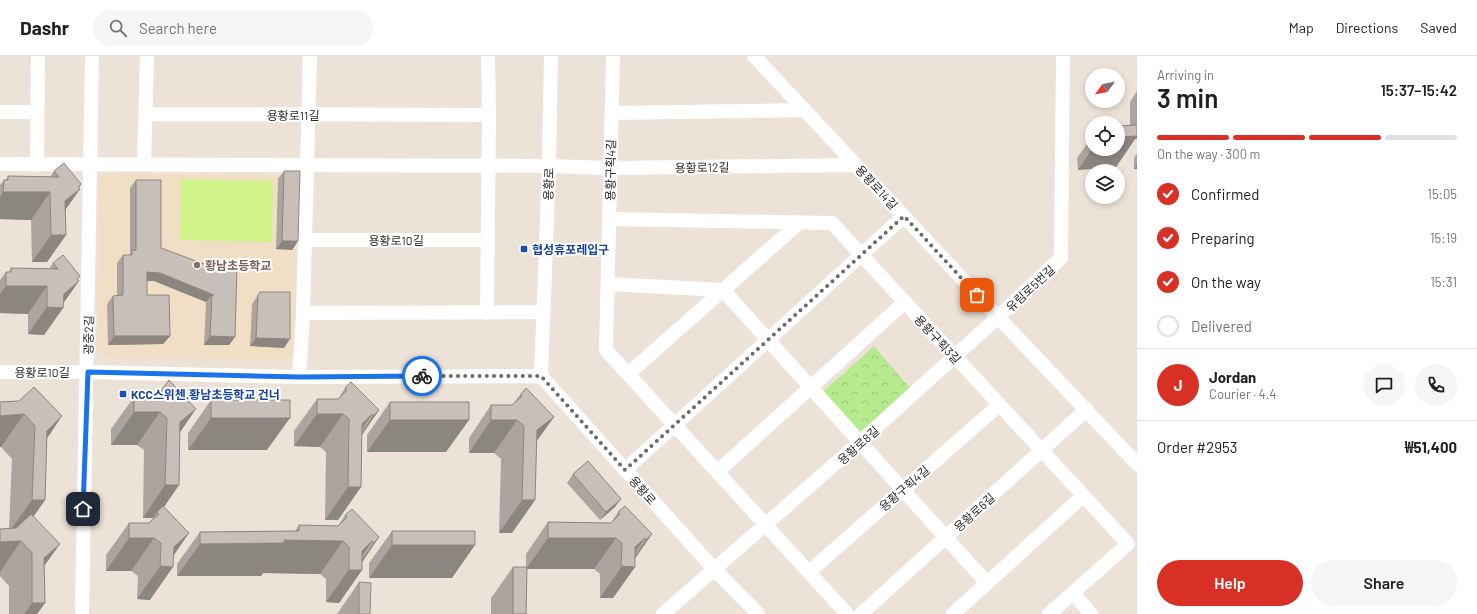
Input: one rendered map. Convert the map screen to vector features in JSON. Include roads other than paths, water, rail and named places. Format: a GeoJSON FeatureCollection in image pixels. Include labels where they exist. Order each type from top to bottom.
{"type":"FeatureCollection","features":[{"type":"Feature","properties":{"kind":"street"},"geometry":{"type":"LineString","coordinates":[[36,165],[38,56]]}},
{"type":"Feature","properties":{"kind":"street","name":"광중2길"},"geometry":{"type":"LineString","coordinates":[[82,614],[92,166],[92,56]]}},
{"type":"Feature","properties":{"kind":"street"},"geometry":{"type":"LineString","coordinates":[[144,164],[147,56]]}},
{"type":"Feature","properties":{"kind":"street"},"geometry":{"type":"LineString","coordinates":[[299,377],[303,313],[310,56]]}},
{"type":"Feature","properties":{"kind":"street"},"geometry":{"type":"LineString","coordinates":[[487,313],[490,115],[488,56]]}},
{"type":"Feature","properties":{"kind":"street","name":"용황로"},"geometry":{"type":"LineString","coordinates":[[550,56],[549,166],[542,312],[541,376],[714,569],[758,614]]}},
{"type":"Feature","properties":{"kind":"street","name":"용황구획4길"},"geometry":{"type":"LineString","coordinates":[[613,56],[606,350],[847,614]]}},
{"type":"Feature","properties":{"kind":"street","name":"용황로14길"},"geometry":{"type":"LineString","coordinates":[[754,56],[998,317]]}},
{"type":"Feature","properties":{"kind":"street","name":"유림로5번길"},"geometry":{"type":"LineString","coordinates":[[1063,56],[1061,258],[998,317],[1087,409],[1137,464]]}},
{"type":"Feature","properties":{"kind":"street"},"geometry":{"type":"LineString","coordinates":[[612,113],[805,110]]}},
{"type":"Feature","properties":{"kind":"street"},"geometry":{"type":"LineString","coordinates":[[0,112],[37,112]]}},
{"type":"Feature","properties":{"kind":"street","name":"용황로11길"},"geometry":{"type":"LineString","coordinates":[[146,114],[490,115]]}},
{"type":"Feature","properties":{"kind":"street"},"geometry":{"type":"LineString","coordinates":[[0,164],[92,166],[144,164],[549,166]]}},
{"type":"Feature","properties":{"kind":"street","name":"용황로12길"},"geometry":{"type":"LineString","coordinates":[[549,166],[610,168],[856,165]]}},
{"type":"Feature","properties":{"kind":"street"},"geometry":{"type":"LineString","coordinates":[[625,470],[904,216]]}},
{"type":"Feature","properties":{"kind":"street","name":"용황구획3길"},"geometry":{"type":"LineString","coordinates":[[609,218],[832,223],[1128,544],[1073,593]]}},
{"type":"Feature","properties":{"kind":"street"},"geometry":{"type":"LineString","coordinates":[[628,374],[798,223]]}},
{"type":"Feature","properties":{"kind":"street","name":"용황로10길"},"geometry":{"type":"LineString","coordinates":[[305,240],[488,240]]}},
{"type":"Feature","properties":{"kind":"street"},"geometry":{"type":"LineString","coordinates":[[608,284],[723,290],[986,582]]}},
{"type":"Feature","properties":{"kind":"street"},"geometry":{"type":"LineString","coordinates":[[717,472],[905,302]]}},
{"type":"Feature","properties":{"kind":"street"},"geometry":{"type":"LineString","coordinates":[[303,313],[542,312]]}},
{"type":"Feature","properties":{"kind":"street","name":"용황로8길"},"geometry":{"type":"LineString","coordinates":[[672,611],[714,569],[766,526],[998,317]]}},
{"type":"Feature","properties":{"kind":"street","name":"용황로10길"},"geometry":{"type":"LineString","coordinates":[[0,372],[88,372],[299,377],[541,376]]}},
{"type":"Feature","properties":{"kind":"street","name":"용황구획4길"},"geometry":{"type":"LineString","coordinates":[[809,572],[999,404]]}},
{"type":"Feature","properties":{"kind":"street","name":"용황로6길"},"geometry":{"type":"LineString","coordinates":[[861,614],[1087,409]]}},
{"type":"Feature","properties":{"kind":"street"},"geometry":{"type":"LineString","coordinates":[[953,614],[986,582],[1083,496]]}},
{"type":"Feature","properties":{"kind":"street"},"geometry":{"type":"LineString","coordinates":[[1049,614],[1073,593],[1091,614]]}},
{"type":"Feature","properties":{"kind":"place","name":"협성휴포레입구"},"geometry":{"type":"Point","coordinates":[524,249]}},
{"type":"Feature","properties":{"kind":"place","name":"황남초등학교"},"geometry":{"type":"Point","coordinates":[197,265]}},
{"type":"Feature","properties":{"kind":"place","name":"KCC스위첸.황남초등학교 건너"},"geometry":{"type":"Point","coordinates":[123,394]}}]}
